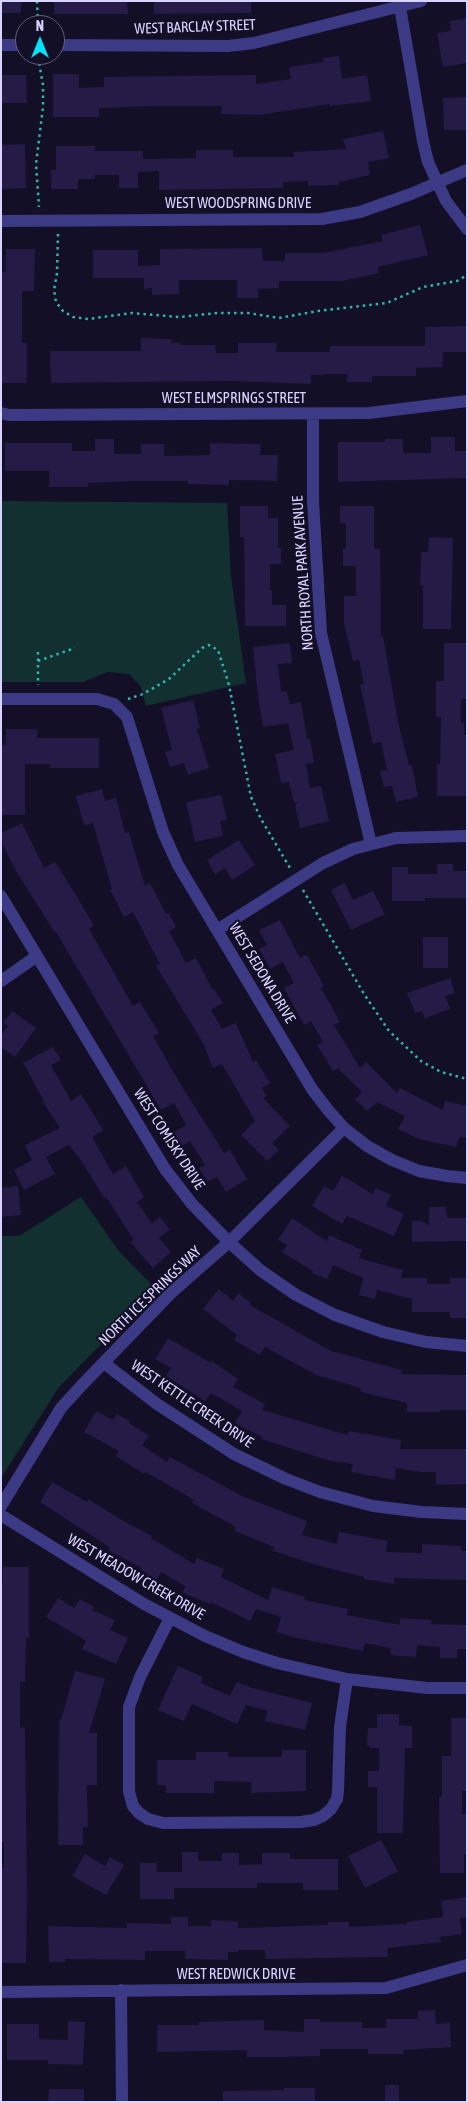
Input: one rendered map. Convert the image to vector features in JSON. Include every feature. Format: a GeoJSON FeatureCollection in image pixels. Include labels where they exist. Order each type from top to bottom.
{"type":"FeatureCollection","features":[{"type":"Feature","properties":{"kind":"street","name":"WEST BARCLAY STREET"},"geometry":{"type":"LineString","coordinates":[[65,45],[228,46],[254,43],[399,4],[421,1]]}},
{"type":"Feature","properties":{"kind":"street"},"geometry":{"type":"LineString","coordinates":[[399,4],[423,141],[437,183],[446,201],[467,228]]}},
{"type":"Feature","properties":{"kind":"street"},"geometry":{"type":"LineString","coordinates":[[1,45],[15,45]]}},
{"type":"Feature","properties":{"kind":"street","name":"WEST WOODSPRING DRIVE"},"geometry":{"type":"LineString","coordinates":[[1,221],[322,219],[360,212],[467,170]]}},
{"type":"Feature","properties":{"kind":"street","name":"WEST ELMSPRINGS STREET"},"geometry":{"type":"LineString","coordinates":[[1,413],[9,415],[369,413],[467,401]]}},
{"type":"Feature","properties":{"kind":"street","name":"NORTH ROYAL PARK AVENUE"},"geometry":{"type":"LineString","coordinates":[[313,414],[313,501],[321,633],[371,844]]}},
{"type":"Feature","properties":{"kind":"street","name":"WEST SEDONA DRIVE"},"geometry":{"type":"LineString","coordinates":[[1,699],[97,699],[114,704],[127,717],[170,849],[312,1089],[344,1128],[367,1146],[392,1160],[419,1171],[467,1178]]}},
{"type":"Feature","properties":{"kind":"street"},"geometry":{"type":"LineString","coordinates":[[217,930],[322,863],[371,844],[396,838],[467,836]]}},
{"type":"Feature","properties":{"kind":"street","name":"WEST COMISKY DRIVE"},"geometry":{"type":"LineString","coordinates":[[1,896],[165,1169],[192,1204],[229,1242],[260,1270],[296,1295],[335,1315],[383,1332],[426,1342],[467,1346]]}},
{"type":"Feature","properties":{"kind":"street"},"geometry":{"type":"LineString","coordinates":[[1,981],[37,956]]}},
{"type":"Feature","properties":{"kind":"street","name":"NORTH ICE SPRINGS WAY"},"geometry":{"type":"LineString","coordinates":[[1,1506],[61,1408],[171,1294],[229,1242],[344,1128]]}},
{"type":"Feature","properties":{"kind":"street","name":"WEST KETTLE CREEK DRIVE"},"geometry":{"type":"LineString","coordinates":[[104,1363],[157,1404],[234,1454],[286,1479],[320,1492],[373,1506],[422,1512],[467,1514]]}},
{"type":"Feature","properties":{"kind":"street","name":"WEST MEADOW CREEK DRIVE"},"geometry":{"type":"LineString","coordinates":[[1,1514],[170,1618],[205,1636],[277,1663],[347,1679],[427,1688],[467,1688]]}},
{"type":"Feature","properties":{"kind":"street"},"geometry":{"type":"LineString","coordinates":[[170,1618],[140,1677],[128,1707],[129,1792],[133,1806],[139,1814],[148,1819],[163,1823],[301,1822],[323,1816],[331,1809],[337,1799],[340,1726],[347,1679]]}},
{"type":"Feature","properties":{"kind":"street","name":"WEST REDWICK DRIVE"},"geometry":{"type":"LineString","coordinates":[[1,1992],[386,1988],[467,1965]]}},
{"type":"Feature","properties":{"kind":"street"},"geometry":{"type":"LineString","coordinates":[[122,1990],[122,2102]]}},
{"type":"Feature","properties":{"kind":"path"},"geometry":{"type":"LineString","coordinates":[[38,1],[38,15]]}},
{"type":"Feature","properties":{"kind":"path"},"geometry":{"type":"LineString","coordinates":[[39,65],[43,107],[36,164],[39,208]]}},
{"type":"Feature","properties":{"kind":"path"},"geometry":{"type":"LineString","coordinates":[[57,230],[58,257],[54,290],[56,302],[63,311],[73,317],[88,319],[132,313],[179,317],[217,313],[248,313],[279,318],[318,311],[387,303],[423,287],[457,281],[467,275]]}},
{"type":"Feature","properties":{"kind":"path"},"geometry":{"type":"LineString","coordinates":[[142,694],[169,679],[202,648],[209,645],[214,646],[218,650],[229,685],[252,797],[261,819],[289,867]]}},
{"type":"Feature","properties":{"kind":"path"},"geometry":{"type":"LineString","coordinates":[[38,661],[75,648]]}},
{"type":"Feature","properties":{"kind":"path"},"geometry":{"type":"LineString","coordinates":[[38,652],[38,685]]}},
{"type":"Feature","properties":{"kind":"path"},"geometry":{"type":"LineString","coordinates":[[301,887],[388,1031],[421,1061],[441,1072],[467,1079]]}},
{"type":"Feature","properties":{"kind":"green space"},"geometry":{"type":"Polygon","coordinates":[[[1,501],[227,503],[231,577],[246,683],[146,706],[141,687],[129,674],[108,672],[83,682],[1,682],[1,501]]]}},
{"type":"Feature","properties":{"kind":"green space"},"geometry":{"type":"Polygon","coordinates":[[[81,1197],[118,1250],[156,1289],[59,1387],[1,1478],[1,1236],[19,1236],[81,1197]]]}},
{"type":"Feature","properties":{"kind":"building"},"geometry":{"type":"Polygon","coordinates":[[[1,1],[21,1],[21,13],[1,13],[1,1]]]}},
{"type":"Feature","properties":{"kind":"building"},"geometry":{"type":"Polygon","coordinates":[[[54,1],[127,1],[128,14],[54,14],[54,1]]]}},
{"type":"Feature","properties":{"kind":"building"},"geometry":{"type":"Polygon","coordinates":[[[154,1],[251,1],[251,13],[154,14],[154,1]]]}},
{"type":"Feature","properties":{"kind":"building"},"geometry":{"type":"Polygon","coordinates":[[[467,18],[467,63],[443,67],[437,33],[451,31],[450,21],[467,18]]]}},
{"type":"Feature","properties":{"kind":"building"},"geometry":{"type":"Polygon","coordinates":[[[339,56],[342,79],[367,75],[371,101],[330,106],[329,104],[260,115],[221,114],[222,106],[152,106],[99,108],[99,117],[53,117],[53,74],[79,74],[79,88],[104,87],[104,77],[256,75],[256,84],[291,79],[289,67],[323,62],[323,58],[339,56]]]}},
{"type":"Feature","properties":{"kind":"building"},"geometry":{"type":"Polygon","coordinates":[[[1,75],[26,75],[27,103],[1,103],[1,75]]]}},
{"type":"Feature","properties":{"kind":"building"},"geometry":{"type":"Polygon","coordinates":[[[467,97],[467,130],[444,130],[443,98],[467,97]]]}},
{"type":"Feature","properties":{"kind":"building"},"geometry":{"type":"Polygon","coordinates":[[[383,131],[389,158],[368,162],[370,175],[339,182],[339,185],[308,186],[308,181],[283,182],[283,188],[159,190],[159,171],[138,172],[138,188],[119,188],[119,175],[95,175],[95,179],[78,179],[78,189],[51,189],[51,170],[56,170],[56,146],[95,146],[95,151],[143,151],[143,159],[196,158],[196,150],[233,150],[233,157],[294,157],[294,152],[346,149],[343,139],[383,131]]]}},
{"type":"Feature","properties":{"kind":"building"},"geometry":{"type":"Polygon","coordinates":[[[25,144],[26,188],[1,189],[1,145],[25,144]]]}},
{"type":"Feature","properties":{"kind":"building"},"geometry":{"type":"Polygon","coordinates":[[[420,225],[428,255],[378,267],[379,273],[342,281],[279,281],[279,288],[258,289],[258,298],[237,298],[237,280],[179,280],[179,294],[152,295],[152,288],[144,289],[144,278],[93,278],[93,250],[138,250],[138,266],[160,265],[160,249],[262,248],[263,261],[285,261],[285,253],[323,253],[383,241],[381,235],[420,225]]]}},
{"type":"Feature","properties":{"kind":"building"},"geometry":{"type":"Polygon","coordinates":[[[6,249],[35,249],[34,291],[22,291],[22,343],[27,343],[27,383],[1,383],[1,272],[6,272],[6,249]]]}},
{"type":"Feature","properties":{"kind":"building"},"geometry":{"type":"Polygon","coordinates":[[[466,326],[467,352],[443,352],[443,367],[416,368],[416,376],[372,376],[372,382],[347,382],[347,374],[324,374],[311,375],[311,384],[229,381],[51,383],[50,351],[141,351],[141,338],[171,339],[171,343],[180,343],[180,345],[215,345],[216,353],[238,353],[238,343],[277,343],[276,352],[330,352],[330,346],[425,346],[425,327],[466,326]]]}},
{"type":"Feature","properties":{"kind":"building"},"geometry":{"type":"Polygon","coordinates":[[[431,437],[455,437],[455,451],[467,451],[467,478],[338,482],[338,442],[385,442],[385,439],[403,439],[403,453],[431,453],[431,437]]]}},
{"type":"Feature","properties":{"kind":"building"},"geometry":{"type":"Polygon","coordinates":[[[95,439],[114,439],[114,454],[141,454],[141,444],[164,444],[164,456],[210,455],[210,443],[261,444],[260,455],[278,455],[277,481],[229,480],[229,485],[188,484],[188,481],[136,481],[88,483],[88,487],[49,487],[49,471],[5,471],[5,443],[72,443],[72,451],[95,451],[95,439]]]}},
{"type":"Feature","properties":{"kind":"building"},"geometry":{"type":"Polygon","coordinates":[[[240,506],[268,506],[268,518],[278,518],[278,548],[281,548],[281,564],[270,564],[270,590],[272,590],[272,605],[286,605],[286,626],[245,626],[244,537],[240,537],[240,506]]]}},
{"type":"Feature","properties":{"kind":"building"},"geometry":{"type":"Polygon","coordinates":[[[340,506],[374,506],[374,549],[380,549],[381,637],[383,636],[398,722],[409,765],[412,765],[418,797],[396,802],[392,786],[384,787],[380,771],[387,770],[381,742],[373,744],[360,685],[364,684],[359,660],[353,661],[344,623],[344,596],[356,596],[356,566],[343,566],[343,549],[346,549],[346,523],[340,523],[340,506]]]}},
{"type":"Feature","properties":{"kind":"building"},"geometry":{"type":"Polygon","coordinates":[[[429,537],[453,538],[451,629],[423,629],[423,585],[420,585],[421,552],[428,552],[429,537]]]}},
{"type":"Feature","properties":{"kind":"building"},"geometry":{"type":"Polygon","coordinates":[[[290,643],[292,663],[278,664],[281,692],[287,691],[290,704],[301,702],[307,739],[310,738],[314,762],[306,764],[310,788],[321,786],[329,821],[300,828],[295,805],[299,802],[294,803],[289,782],[281,783],[275,754],[294,750],[288,723],[263,727],[253,647],[290,643]]]}},
{"type":"Feature","properties":{"kind":"building"},"geometry":{"type":"Polygon","coordinates":[[[444,643],[467,643],[467,699],[461,699],[461,723],[464,723],[464,735],[467,735],[467,796],[437,796],[437,764],[440,764],[441,717],[436,717],[436,681],[444,681],[444,643]]]}},
{"type":"Feature","properties":{"kind":"building"},"geometry":{"type":"Polygon","coordinates":[[[193,700],[200,728],[197,729],[209,768],[188,775],[184,763],[170,767],[165,752],[172,750],[161,708],[193,700]]]}},
{"type":"Feature","properties":{"kind":"building"},"geometry":{"type":"Polygon","coordinates":[[[6,729],[37,729],[37,738],[99,738],[99,768],[50,768],[50,764],[25,764],[25,815],[1,815],[1,745],[6,745],[6,729]]]}},
{"type":"Feature","properties":{"kind":"building"},"geometry":{"type":"Polygon","coordinates":[[[102,789],[105,801],[116,798],[125,833],[129,832],[145,886],[150,883],[166,914],[169,913],[176,927],[169,931],[186,963],[196,958],[212,989],[223,1003],[211,1010],[222,1029],[236,1023],[253,1062],[256,1060],[270,1083],[262,1088],[267,1096],[263,1098],[290,1126],[272,1143],[279,1150],[267,1161],[241,1135],[255,1121],[222,1064],[213,1068],[203,1043],[156,966],[160,964],[133,912],[124,917],[110,890],[112,889],[93,823],[84,825],[76,796],[102,789]]]}},
{"type":"Feature","properties":{"kind":"building"},"geometry":{"type":"Polygon","coordinates":[[[221,795],[227,820],[220,821],[223,836],[195,842],[186,802],[221,795]]]}},
{"type":"Feature","properties":{"kind":"building"},"geometry":{"type":"Polygon","coordinates":[[[22,823],[44,868],[55,862],[94,926],[89,929],[133,1006],[140,1002],[159,1033],[153,1036],[178,1080],[224,1153],[230,1150],[247,1179],[226,1192],[217,1177],[208,1182],[199,1168],[205,1165],[190,1141],[182,1146],[174,1132],[186,1125],[174,1103],[161,1110],[56,932],[13,866],[1,840],[1,833],[22,823]]]}},
{"type":"Feature","properties":{"kind":"building"},"geometry":{"type":"Polygon","coordinates":[[[239,840],[255,865],[232,880],[225,868],[215,874],[207,860],[239,840]]]}},
{"type":"Feature","properties":{"kind":"building"},"geometry":{"type":"Polygon","coordinates":[[[437,864],[453,864],[453,871],[467,871],[467,898],[425,898],[425,901],[392,901],[392,867],[408,867],[408,874],[437,874],[437,864]]]}},
{"type":"Feature","properties":{"kind":"building"},"geometry":{"type":"Polygon","coordinates":[[[345,883],[353,900],[373,891],[385,914],[351,930],[331,890],[345,883]]]}},
{"type":"Feature","properties":{"kind":"building"},"geometry":{"type":"Polygon","coordinates":[[[280,920],[300,958],[307,955],[324,986],[321,988],[340,1022],[334,1025],[360,1068],[366,1062],[397,1093],[400,1088],[443,1110],[445,1101],[467,1106],[467,1138],[459,1137],[456,1147],[419,1139],[398,1129],[405,1116],[377,1102],[367,1111],[355,1099],[362,1092],[338,1068],[333,1071],[317,1045],[323,1042],[311,1021],[304,1025],[284,988],[294,983],[283,962],[270,969],[259,949],[267,945],[259,930],[280,920]]]}},
{"type":"Feature","properties":{"kind":"building"},"geometry":{"type":"Polygon","coordinates":[[[423,937],[448,937],[448,968],[423,968],[423,937]]]}},
{"type":"Feature","properties":{"kind":"building"},"geometry":{"type":"Polygon","coordinates":[[[450,978],[455,993],[445,996],[450,1009],[425,1018],[422,1011],[415,1013],[407,993],[450,978]]]}},
{"type":"Feature","properties":{"kind":"building"},"geometry":{"type":"Polygon","coordinates":[[[12,1011],[36,1028],[15,1057],[1,1047],[1,1035],[8,1026],[3,1023],[12,1011]]]}},
{"type":"Feature","properties":{"kind":"building"},"geometry":{"type":"Polygon","coordinates":[[[53,1047],[61,1060],[51,1065],[71,1101],[81,1094],[103,1130],[92,1137],[113,1174],[126,1166],[144,1197],[137,1202],[152,1224],[160,1217],[170,1229],[159,1238],[171,1252],[153,1268],[130,1242],[134,1240],[69,1145],[46,1157],[55,1174],[24,1190],[14,1170],[32,1160],[25,1145],[60,1128],[43,1102],[23,1063],[53,1047]]]}},
{"type":"Feature","properties":{"kind":"building"},"geometry":{"type":"Polygon","coordinates":[[[342,1176],[373,1194],[376,1188],[391,1195],[386,1206],[404,1214],[394,1236],[347,1216],[342,1224],[312,1206],[324,1186],[333,1191],[342,1176]]]}},
{"type":"Feature","properties":{"kind":"building"},"geometry":{"type":"Polygon","coordinates":[[[18,1186],[21,1215],[1,1217],[1,1188],[18,1186]]]}},
{"type":"Feature","properties":{"kind":"building"},"geometry":{"type":"Polygon","coordinates":[[[429,1207],[446,1207],[447,1218],[467,1218],[467,1241],[412,1242],[412,1221],[421,1221],[429,1225],[429,1207]]]}},
{"type":"Feature","properties":{"kind":"building"},"geometry":{"type":"Polygon","coordinates":[[[292,1218],[327,1241],[329,1235],[362,1250],[359,1258],[403,1270],[401,1278],[427,1278],[427,1284],[450,1284],[450,1278],[467,1278],[467,1318],[450,1318],[450,1312],[412,1312],[412,1299],[377,1290],[375,1299],[359,1295],[363,1278],[333,1265],[327,1279],[312,1273],[313,1271],[282,1252],[287,1245],[278,1240],[292,1218]]]}},
{"type":"Feature","properties":{"kind":"building"},"geometry":{"type":"Polygon","coordinates":[[[219,1289],[233,1301],[238,1293],[251,1303],[250,1305],[331,1351],[402,1370],[401,1374],[467,1375],[467,1410],[407,1412],[407,1403],[361,1392],[361,1388],[316,1375],[265,1347],[260,1355],[234,1340],[237,1335],[203,1309],[219,1289]]]}},
{"type":"Feature","properties":{"kind":"building"},"geometry":{"type":"Polygon","coordinates":[[[168,1338],[211,1363],[212,1361],[238,1379],[233,1387],[265,1404],[262,1410],[348,1435],[348,1431],[401,1440],[400,1449],[467,1449],[467,1484],[436,1485],[436,1472],[420,1472],[396,1468],[395,1480],[351,1472],[353,1464],[330,1461],[261,1439],[262,1437],[235,1423],[242,1411],[211,1393],[205,1401],[166,1376],[171,1368],[155,1359],[168,1338]]]}},
{"type":"Feature","properties":{"kind":"building"},"geometry":{"type":"Polygon","coordinates":[[[96,1411],[113,1420],[116,1414],[130,1421],[129,1423],[149,1436],[142,1445],[167,1462],[170,1457],[242,1496],[307,1521],[302,1535],[337,1544],[339,1532],[388,1541],[386,1552],[422,1553],[422,1544],[461,1546],[461,1551],[467,1551],[467,1580],[394,1578],[394,1584],[364,1579],[364,1577],[320,1566],[273,1551],[274,1547],[235,1531],[236,1527],[192,1503],[194,1500],[146,1472],[144,1474],[116,1456],[119,1451],[84,1432],[96,1411]]]}},
{"type":"Feature","properties":{"kind":"building"},"geometry":{"type":"Polygon","coordinates":[[[52,1482],[87,1502],[88,1499],[152,1536],[151,1538],[194,1564],[197,1558],[224,1569],[221,1577],[268,1600],[272,1587],[305,1597],[304,1600],[348,1609],[347,1615],[400,1625],[400,1618],[432,1620],[431,1624],[467,1625],[467,1649],[457,1649],[457,1658],[440,1658],[440,1647],[417,1645],[416,1657],[391,1655],[391,1648],[365,1643],[363,1651],[292,1637],[277,1632],[281,1617],[256,1609],[250,1621],[211,1602],[210,1604],[183,1593],[185,1586],[161,1572],[156,1580],[141,1570],[142,1568],[108,1550],[109,1547],[40,1502],[52,1482]]]}},
{"type":"Feature","properties":{"kind":"building"},"geometry":{"type":"Polygon","coordinates":[[[3,1567],[29,1567],[29,1638],[26,1638],[25,1682],[20,1682],[20,1728],[25,1727],[26,1963],[2,1963],[1,1868],[4,1868],[4,1842],[1,1842],[1,1585],[3,1585],[3,1567]]]}},
{"type":"Feature","properties":{"kind":"building"},"geometry":{"type":"Polygon","coordinates":[[[58,1598],[74,1608],[80,1599],[94,1607],[92,1610],[115,1620],[110,1630],[128,1638],[116,1664],[82,1649],[86,1641],[46,1617],[58,1598]]]}},
{"type":"Feature","properties":{"kind":"building"},"geometry":{"type":"Polygon","coordinates":[[[178,1666],[203,1677],[201,1683],[230,1696],[237,1682],[252,1688],[312,1703],[305,1730],[265,1721],[268,1711],[246,1705],[237,1724],[192,1704],[184,1721],[158,1710],[178,1666]]]}},
{"type":"Feature","properties":{"kind":"building"},"geometry":{"type":"Polygon","coordinates":[[[75,1671],[105,1679],[89,1733],[97,1733],[97,1785],[87,1785],[88,1827],[83,1827],[83,1845],[58,1845],[59,1719],[61,1720],[75,1671]]]}},
{"type":"Feature","properties":{"kind":"building"},"geometry":{"type":"Polygon","coordinates":[[[377,1714],[399,1714],[399,1725],[412,1726],[412,1748],[405,1748],[403,1833],[377,1833],[377,1787],[368,1787],[368,1771],[379,1771],[379,1748],[370,1748],[367,1745],[368,1728],[377,1728],[377,1714]]]}},
{"type":"Feature","properties":{"kind":"building"},"geometry":{"type":"Polygon","coordinates":[[[451,1718],[467,1718],[467,1791],[462,1791],[462,1814],[467,1814],[467,1854],[464,1854],[464,1873],[440,1873],[439,1797],[442,1797],[442,1756],[451,1756],[451,1718]]]}},
{"type":"Feature","properties":{"kind":"building"},"geometry":{"type":"Polygon","coordinates":[[[282,1750],[306,1750],[306,1791],[251,1793],[251,1782],[214,1781],[214,1793],[166,1793],[166,1785],[157,1785],[157,1760],[196,1760],[196,1752],[228,1752],[228,1757],[282,1757],[282,1750]]]}},
{"type":"Feature","properties":{"kind":"building"},"geometry":{"type":"Polygon","coordinates":[[[381,1840],[398,1871],[365,1888],[348,1856],[381,1840]]]}},
{"type":"Feature","properties":{"kind":"building"},"geometry":{"type":"Polygon","coordinates":[[[182,1852],[198,1852],[198,1861],[222,1861],[222,1853],[239,1853],[239,1865],[262,1864],[262,1853],[290,1853],[290,1859],[338,1859],[338,1890],[303,1890],[303,1883],[257,1883],[257,1888],[174,1888],[174,1899],[140,1899],[140,1863],[157,1863],[157,1872],[182,1872],[182,1852]]]}},
{"type":"Feature","properties":{"kind":"building"},"geometry":{"type":"Polygon","coordinates":[[[85,1854],[105,1866],[110,1857],[124,1865],[106,1895],[72,1876],[85,1854]]]}},
{"type":"Feature","properties":{"kind":"building"},"geometry":{"type":"Polygon","coordinates":[[[467,1897],[467,1917],[460,1918],[462,1934],[440,1937],[441,1942],[387,1948],[388,1957],[265,1959],[265,1950],[238,1950],[238,1952],[228,1952],[228,1960],[185,1959],[185,1951],[145,1951],[145,1960],[65,1959],[65,1962],[49,1962],[48,1926],[127,1928],[127,1923],[171,1924],[171,1917],[188,1917],[188,1926],[211,1926],[211,1920],[238,1921],[238,1928],[328,1925],[328,1922],[349,1922],[349,1927],[407,1924],[407,1922],[443,1917],[441,1901],[467,1897]]]}},
{"type":"Feature","properties":{"kind":"building"},"geometry":{"type":"Polygon","coordinates":[[[435,2010],[436,2024],[450,2023],[451,2047],[403,2050],[403,2054],[368,2054],[368,2049],[320,2049],[320,2056],[279,2057],[247,2057],[247,2050],[157,2052],[157,2025],[199,2025],[199,2022],[264,2020],[264,2030],[304,2032],[304,2019],[320,2019],[320,2022],[362,2022],[362,2028],[386,2028],[386,2019],[418,2019],[418,2011],[435,2010]]]}},
{"type":"Feature","properties":{"kind":"building"},"geometry":{"type":"Polygon","coordinates":[[[68,2021],[85,2022],[83,2065],[48,2064],[48,2060],[7,2060],[7,2024],[39,2024],[39,2039],[68,2040],[68,2021]]]}},
{"type":"Feature","properties":{"kind":"building"},"geometry":{"type":"Polygon","coordinates":[[[385,2085],[399,2085],[399,2102],[385,2102],[385,2085]]]}},
{"type":"Feature","properties":{"kind":"building"},"geometry":{"type":"Polygon","coordinates":[[[284,2088],[315,2088],[315,2102],[223,2102],[223,2091],[284,2090],[284,2088]]]}},
{"type":"Feature","properties":{"kind":"building"},"geometry":{"type":"Polygon","coordinates":[[[49,2089],[84,2089],[84,2102],[48,2102],[49,2089]]]}}]}
